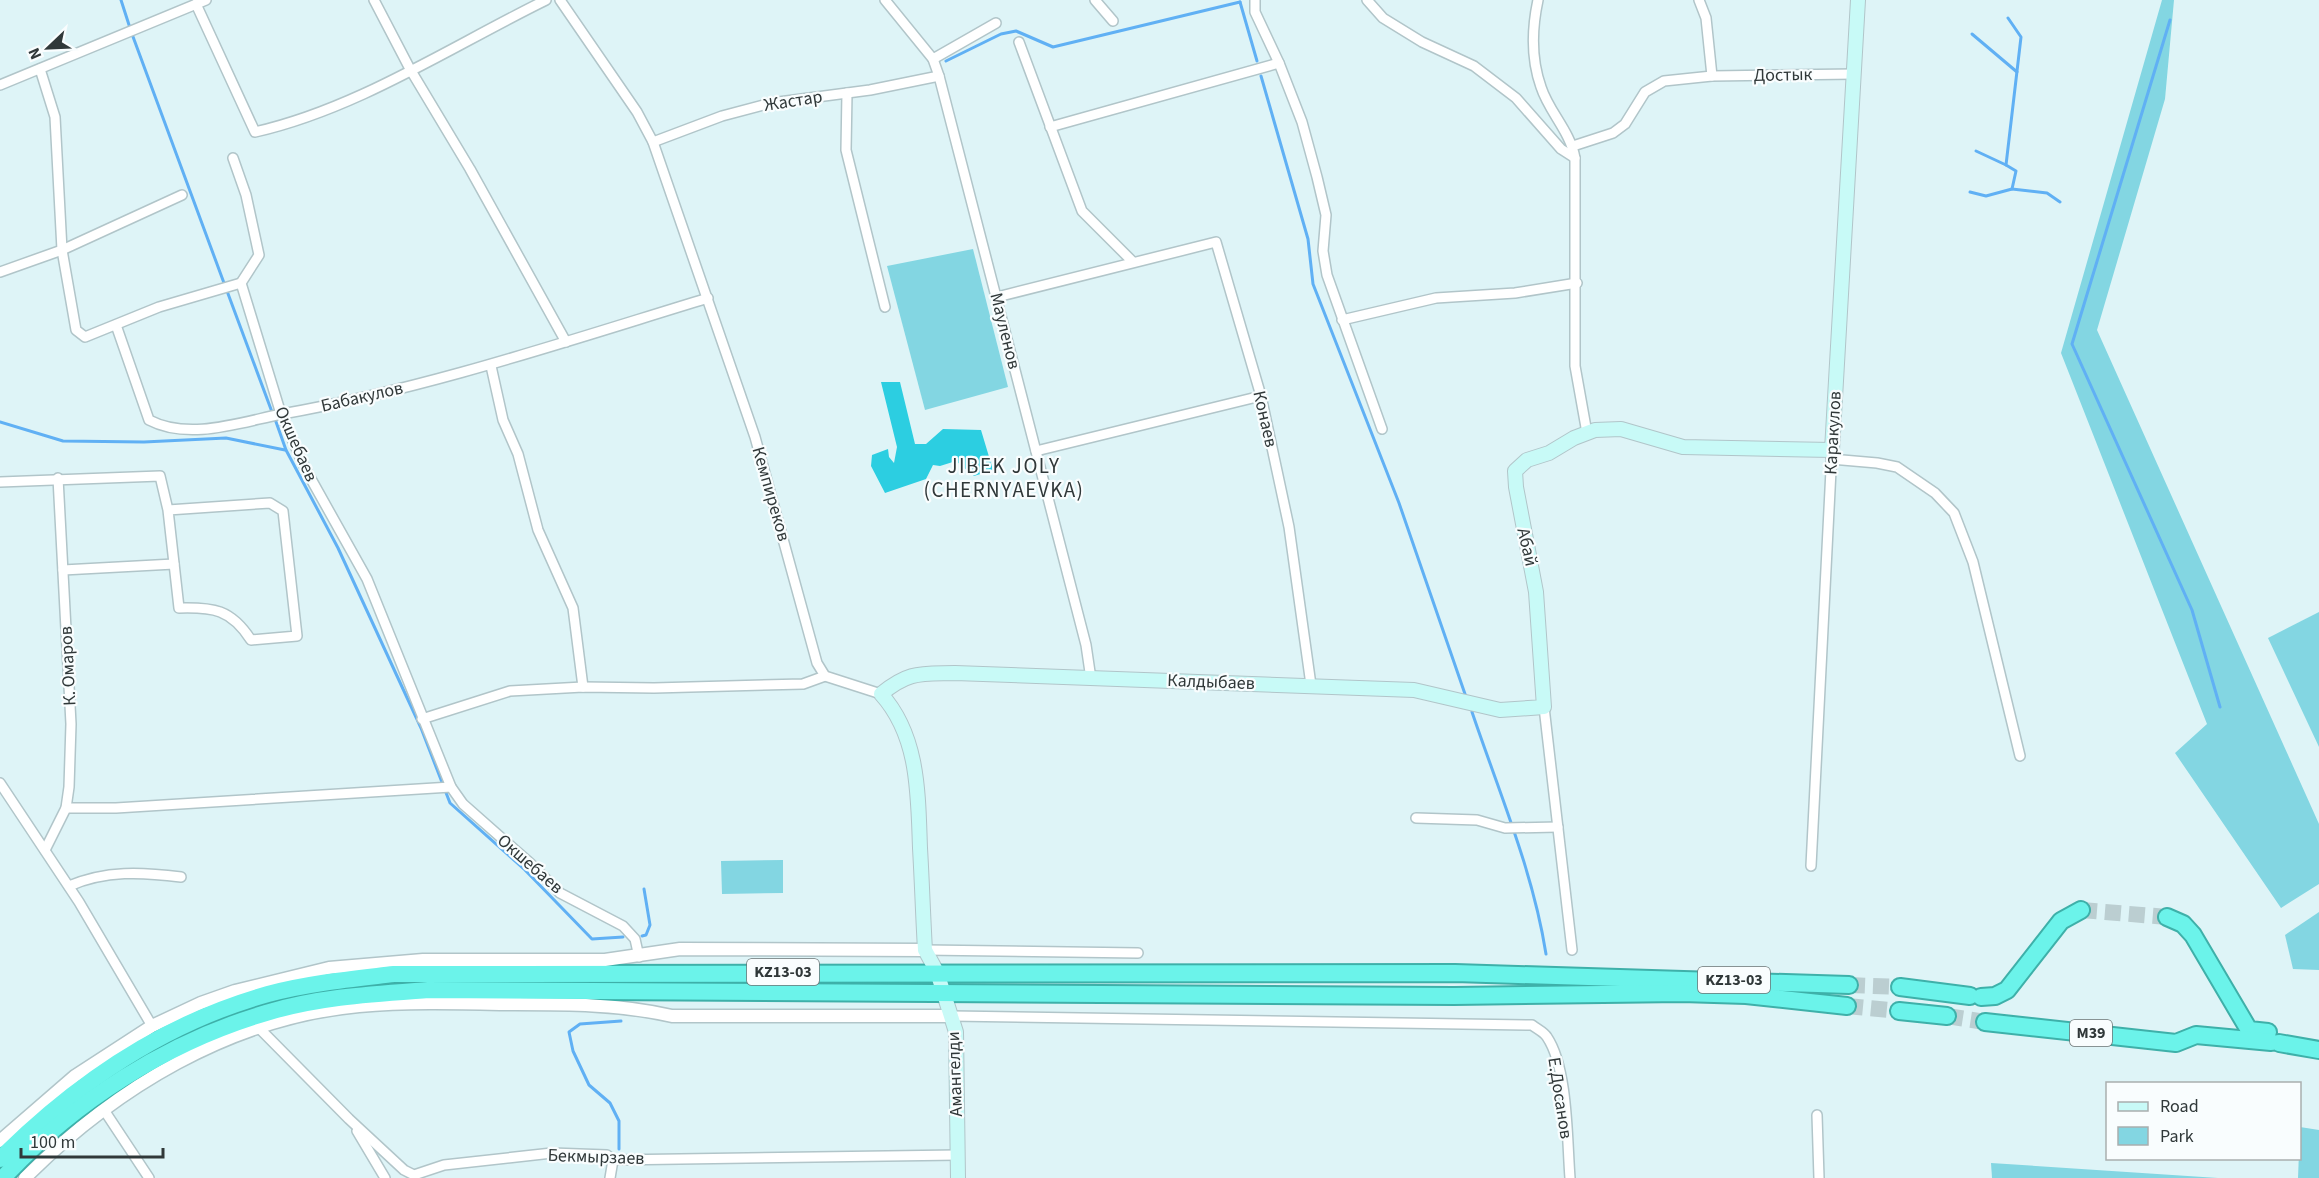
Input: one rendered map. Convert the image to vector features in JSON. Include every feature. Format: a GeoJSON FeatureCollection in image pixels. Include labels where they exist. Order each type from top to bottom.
{"type":"FeatureCollection","features":[{"type":"Feature","properties":{"kind":"highway"},"geometry":{"type":"LineString","coordinates":[[1900,987],[1975,997],[1995,996],[2007,990],[2061,921],[2081,910]]}},
{"type":"Feature","properties":{"kind":"highway","name":"M39"},"geometry":{"type":"LineString","coordinates":[[2167,917],[2183,924],[2193,936],[2249,1030],[2319,1050]]}},
{"type":"Feature","properties":{"kind":"highway"},"geometry":{"type":"LineString","coordinates":[[1454,996],[1455,973]]}},
{"type":"Feature","properties":{"kind":"highway","name":"KZ13-03"},"geometry":{"type":"LineString","coordinates":[[0,1159],[36,1123],[124,1057],[171,1032],[224,1009],[268,994],[318,983],[394,974],[1455,973],[1746,995],[1847,1006]]}},
{"type":"Feature","properties":{"kind":"highway","name":"KZ13-03"},"geometry":{"type":"LineString","coordinates":[[3,1178],[85,1106],[146,1064],[181,1045],[267,1012],[366,994],[428,990],[1454,996],[1618,986],[1850,985]]}},
{"type":"Feature","properties":{"kind":"highway"},"geometry":{"type":"LineString","coordinates":[[1899,1011],[1947,1016]]}},
{"type":"Feature","properties":{"kind":"highway","name":"M39"},"geometry":{"type":"LineString","coordinates":[[1985,1022],[2176,1042],[2196,1035],[2319,1039]]}},
{"type":"Feature","properties":{"kind":"main road","name":"Каракулов"},"geometry":{"type":"LineString","coordinates":[[1831,455],[1858,0]]}},
{"type":"Feature","properties":{"kind":"main road","name":"Абай"},"geometry":{"type":"LineString","coordinates":[[1544,707],[1536,592],[1520,520],[1515,471],[1527,460],[1549,453],[1587,433],[1621,429],[1683,447],[1831,455]]}},
{"type":"Feature","properties":{"kind":"main road","name":"Калдыбаев"},"geometry":{"type":"LineString","coordinates":[[881,694],[899,679],[917,675],[1311,685],[1424,692],[1500,710],[1544,707]]}},
{"type":"Feature","properties":{"kind":"main road"},"geometry":{"type":"LineString","coordinates":[[881,694],[894,708],[913,758],[918,794],[925,950],[937,972]]}},
{"type":"Feature","properties":{"kind":"main road","name":"Амангелди"},"geometry":{"type":"LineString","coordinates":[[937,972],[956,1032],[958,1178]]}},
{"type":"Feature","properties":{"kind":"street"},"geometry":{"type":"LineString","coordinates":[[0,85],[206,0]]}},
{"type":"Feature","properties":{"kind":"street"},"geometry":{"type":"LineString","coordinates":[[374,0],[410,69],[470,169],[566,342]]}},
{"type":"Feature","properties":{"kind":"street"},"geometry":{"type":"LineString","coordinates":[[196,4],[255,132],[287,125],[346,103],[546,0]]}},
{"type":"Feature","properties":{"kind":"street","name":"Кемпиреков"},"geometry":{"type":"LineString","coordinates":[[560,0],[637,112],[653,142],[755,438],[817,663],[825,676]]}},
{"type":"Feature","properties":{"kind":"street","name":"Мауленов"},"geometry":{"type":"LineString","coordinates":[[885,0],[933,60],[939,76],[1086,645],[1091,679]]}},
{"type":"Feature","properties":{"kind":"street"},"geometry":{"type":"LineString","coordinates":[[1095,0],[1113,21]]}},
{"type":"Feature","properties":{"kind":"street"},"geometry":{"type":"LineString","coordinates":[[1255,0],[1255,12],[1279,63],[1302,122],[1326,215],[1323,251],[1327,275],[1382,429]]}},
{"type":"Feature","properties":{"kind":"street"},"geometry":{"type":"LineString","coordinates":[[1367,0],[1383,18],[1422,42],[1474,66],[1516,98],[1561,149],[1575,158]]}},
{"type":"Feature","properties":{"kind":"street"},"geometry":{"type":"LineString","coordinates":[[1538,0],[1534,23],[1535,59],[1541,88],[1573,146],[1575,158],[1577,283],[1575,366],[1587,433]]}},
{"type":"Feature","properties":{"kind":"street"},"geometry":{"type":"LineString","coordinates":[[1699,0],[1706,18],[1712,76]]}},
{"type":"Feature","properties":{"kind":"street"},"geometry":{"type":"LineString","coordinates":[[933,60],[996,23]]}},
{"type":"Feature","properties":{"kind":"street"},"geometry":{"type":"LineString","coordinates":[[1019,42],[1082,211],[1133,262]]}},
{"type":"Feature","properties":{"kind":"street"},"geometry":{"type":"LineString","coordinates":[[1050,127],[1279,63]]}},
{"type":"Feature","properties":{"kind":"street"},"geometry":{"type":"LineString","coordinates":[[40,69],[55,117],[62,250],[76,330],[85,337],[159,307],[241,283],[259,255],[246,195],[233,158]]}},
{"type":"Feature","properties":{"kind":"street","name":"Достык"},"geometry":{"type":"LineString","coordinates":[[1573,146],[1613,133],[1625,124],[1645,92],[1664,81],[1712,76],[1855,74]]}},
{"type":"Feature","properties":{"kind":"street","name":"Жастар"},"geometry":{"type":"LineString","coordinates":[[653,142],[722,116],[771,103],[847,93],[939,76]]}},
{"type":"Feature","properties":{"kind":"street"},"geometry":{"type":"LineString","coordinates":[[847,93],[846,150],[885,307]]}},
{"type":"Feature","properties":{"kind":"street"},"geometry":{"type":"LineString","coordinates":[[0,272],[62,250],[182,195]]}},
{"type":"Feature","properties":{"kind":"street","name":"Конаев"},"geometry":{"type":"LineString","coordinates":[[997,297],[1216,242],[1261,396],[1289,527],[1311,685]]}},
{"type":"Feature","properties":{"kind":"street","name":"Окшебаев"},"geometry":{"type":"LineString","coordinates":[[241,283],[281,414],[306,470],[367,579],[451,787],[463,804],[530,863],[560,893],[623,926],[635,939],[639,957]]}},
{"type":"Feature","properties":{"kind":"street"},"geometry":{"type":"LineString","coordinates":[[1342,320],[1436,298],[1515,294],[1577,283]]}},
{"type":"Feature","properties":{"kind":"street","name":"Бабакулов"},"geometry":{"type":"LineString","coordinates":[[116,325],[149,420],[165,428],[216,428],[330,406],[491,366],[708,298]]}},
{"type":"Feature","properties":{"kind":"street"},"geometry":{"type":"LineString","coordinates":[[491,366],[503,420],[518,454],[538,530],[573,608],[582,687]]}},
{"type":"Feature","properties":{"kind":"street"},"geometry":{"type":"LineString","coordinates":[[1036,451],[1261,396]]}},
{"type":"Feature","properties":{"kind":"street"},"geometry":{"type":"LineString","coordinates":[[1831,455],[1897,467],[1935,494],[1954,513],[1974,562],[2020,756]]}},
{"type":"Feature","properties":{"kind":"street","name":"Каракулов"},"geometry":{"type":"LineString","coordinates":[[1811,866],[1831,455]]}},
{"type":"Feature","properties":{"kind":"street"},"geometry":{"type":"LineString","coordinates":[[0,482],[58,478],[160,476],[168,510],[179,608],[209,607],[241,624],[251,640],[297,636],[283,511],[270,503],[168,510]]}},
{"type":"Feature","properties":{"kind":"street","name":"К. Омаров"},"geometry":{"type":"LineString","coordinates":[[45,850],[66,808],[69,787],[71,724],[58,478]]}},
{"type":"Feature","properties":{"kind":"street"},"geometry":{"type":"LineString","coordinates":[[63,570],[174,564]]}},
{"type":"Feature","properties":{"kind":"street"},"geometry":{"type":"LineString","coordinates":[[422,719],[510,692],[582,687],[654,688],[803,684],[825,676],[881,694]]}},
{"type":"Feature","properties":{"kind":"street","name":"Абай"},"geometry":{"type":"LineString","coordinates":[[1544,707],[1572,950]]}},
{"type":"Feature","properties":{"kind":"street"},"geometry":{"type":"LineString","coordinates":[[0,783],[69,886],[152,1026]]}},
{"type":"Feature","properties":{"kind":"street"},"geometry":{"type":"LineString","coordinates":[[66,808],[116,808],[451,787]]}},
{"type":"Feature","properties":{"kind":"street"},"geometry":{"type":"LineString","coordinates":[[1416,818],[1477,820],[1505,828],[1558,827]]}},
{"type":"Feature","properties":{"kind":"street"},"geometry":{"type":"LineString","coordinates":[[69,886],[90,877],[136,872],[181,877]]}},
{"type":"Feature","properties":{"kind":"street"},"geometry":{"type":"LineString","coordinates":[[0,1141],[75,1076],[152,1026],[201,1003],[235,991],[329,968],[423,960],[605,960],[639,957],[680,949],[1138,952]]}},
{"type":"Feature","properties":{"kind":"street"},"geometry":{"type":"LineString","coordinates":[[25,1178],[104,1110],[140,1083],[219,1041],[259,1028],[356,1006],[406,1003],[549,1004],[642,1009],[672,1016],[952,1016]]}},
{"type":"Feature","properties":{"kind":"street","name":"Е.Досанов"},"geometry":{"type":"LineString","coordinates":[[952,1016],[1532,1025],[1546,1035],[1558,1062],[1566,1112],[1570,1178]]}},
{"type":"Feature","properties":{"kind":"street","name":"Бекмырзаев"},"geometry":{"type":"LineString","coordinates":[[259,1028],[349,1119],[404,1170],[414,1175],[444,1165],[552,1153],[607,1155],[613,1160],[958,1155]]}},
{"type":"Feature","properties":{"kind":"street"},"geometry":{"type":"LineString","coordinates":[[104,1110],[149,1178]]}},
{"type":"Feature","properties":{"kind":"street"},"geometry":{"type":"LineString","coordinates":[[1817,1115],[1819,1178]]}},
{"type":"Feature","properties":{"kind":"street"},"geometry":{"type":"LineString","coordinates":[[349,1119],[385,1178]]}},
{"type":"Feature","properties":{"kind":"street"},"geometry":{"type":"LineString","coordinates":[[610,1178],[613,1160]]}},
{"type":"Feature","properties":{"kind":"green space"},"geometry":{"type":"Polygon","coordinates":[[[2162,0],[2174,0],[2165,99],[2097,330],[2319,824],[2319,884],[2281,908],[2175,753],[2207,724],[2061,353],[2162,0]]]}},
{"type":"Feature","properties":{"kind":"green space"},"geometry":{"type":"Polygon","coordinates":[[[973,249],[1008,387],[925,410],[887,266],[973,249]]]}},
{"type":"Feature","properties":{"kind":"green space"},"geometry":{"type":"Polygon","coordinates":[[[2319,612],[2319,747],[2268,638],[2319,612]]]}},
{"type":"Feature","properties":{"kind":"green space"},"geometry":{"type":"Polygon","coordinates":[[[783,860],[783,893],[722,894],[721,861],[783,860]]]}},
{"type":"Feature","properties":{"kind":"green space"},"geometry":{"type":"Polygon","coordinates":[[[2319,912],[2319,970],[2293,969],[2285,935],[2319,912]]]}},
{"type":"Feature","properties":{"kind":"green space"},"geometry":{"type":"Polygon","coordinates":[[[2301,1127],[2319,1130],[2319,1178],[2298,1178],[2299,1160],[2301,1160],[2301,1127]]]}},
{"type":"Feature","properties":{"kind":"green space"},"geometry":{"type":"Polygon","coordinates":[[[1991,1163],[2218,1178],[1992,1178],[1991,1163]]]}},
{"type":"Feature","properties":{"kind":"shaded area"},"geometry":{"type":"Polygon","coordinates":[[[881,382],[900,382],[915,444],[926,444],[943,429],[981,430],[993,470],[974,476],[956,461],[940,466],[933,465],[926,479],[885,493],[871,466],[872,455],[888,449],[889,457],[894,463],[897,447],[881,382]]]}},
{"type":"Feature","properties":{"kind":"waterway"},"geometry":{"type":"LineString","coordinates":[[121,0],[130,28]]}},
{"type":"Feature","properties":{"kind":"waterway"},"geometry":{"type":"LineString","coordinates":[[1240,2],[1257,61]]}},
{"type":"Feature","properties":{"kind":"waterway"},"geometry":{"type":"LineString","coordinates":[[946,61],[1001,34],[1016,31],[1053,47],[1240,2]]}},
{"type":"Feature","properties":{"kind":"waterway"},"geometry":{"type":"LineString","coordinates":[[2008,18],[2021,37],[2006,165],[2016,171],[2012,189],[2047,193],[2060,202]]}},
{"type":"Feature","properties":{"kind":"waterway"},"geometry":{"type":"LineString","coordinates":[[2170,20],[2072,344],[2192,610],[2220,707]]}},
{"type":"Feature","properties":{"kind":"waterway"},"geometry":{"type":"LineString","coordinates":[[132,34],[224,283]]}},
{"type":"Feature","properties":{"kind":"waterway"},"geometry":{"type":"LineString","coordinates":[[1972,34],[2017,72]]}},
{"type":"Feature","properties":{"kind":"waterway"},"geometry":{"type":"LineString","coordinates":[[1261,76],[1308,239],[1313,284],[1399,503],[1465,694]]}},
{"type":"Feature","properties":{"kind":"waterway"},"geometry":{"type":"LineString","coordinates":[[1976,151],[2006,165]]}},
{"type":"Feature","properties":{"kind":"waterway"},"geometry":{"type":"LineString","coordinates":[[1970,192],[1986,196],[2012,189]]}},
{"type":"Feature","properties":{"kind":"waterway"},"geometry":{"type":"LineString","coordinates":[[227,291],[272,412]]}},
{"type":"Feature","properties":{"kind":"waterway"},"geometry":{"type":"LineString","coordinates":[[275,419],[286,450],[338,548],[421,728],[450,803],[525,870],[592,939],[623,937]]}},
{"type":"Feature","properties":{"kind":"waterway"},"geometry":{"type":"LineString","coordinates":[[0,422],[63,441],[144,442],[226,438],[285,450]]}},
{"type":"Feature","properties":{"kind":"waterway"},"geometry":{"type":"LineString","coordinates":[[1472,712],[1524,862],[1546,954]]}},
{"type":"Feature","properties":{"kind":"waterway"},"geometry":{"type":"LineString","coordinates":[[642,936],[646,935],[650,925],[644,889]]}},
{"type":"Feature","properties":{"kind":"waterway"},"geometry":{"type":"LineString","coordinates":[[619,1149],[619,1121],[610,1103],[589,1085],[573,1051],[569,1032],[580,1024],[621,1021]]}},
{"type":"Feature","properties":{"kind":"tunnel"},"geometry":{"type":"LineString","coordinates":[[2081,910],[2167,917]]}},
{"type":"Feature","properties":{"kind":"tunnel"},"geometry":{"type":"LineString","coordinates":[[1849,985],[1900,987]]}},
{"type":"Feature","properties":{"kind":"tunnel"},"geometry":{"type":"LineString","coordinates":[[1847,1006],[1899,1011]]}},
{"type":"Feature","properties":{"kind":"tunnel"},"geometry":{"type":"LineString","coordinates":[[1947,1016],[1985,1022]]}},
{"type":"Feature","properties":{"kind":"district","name":"JIBEK JOLY (CHERNYAEVKA)"},"geometry":{"type":"Point","coordinates":[1004,478]}}]}
